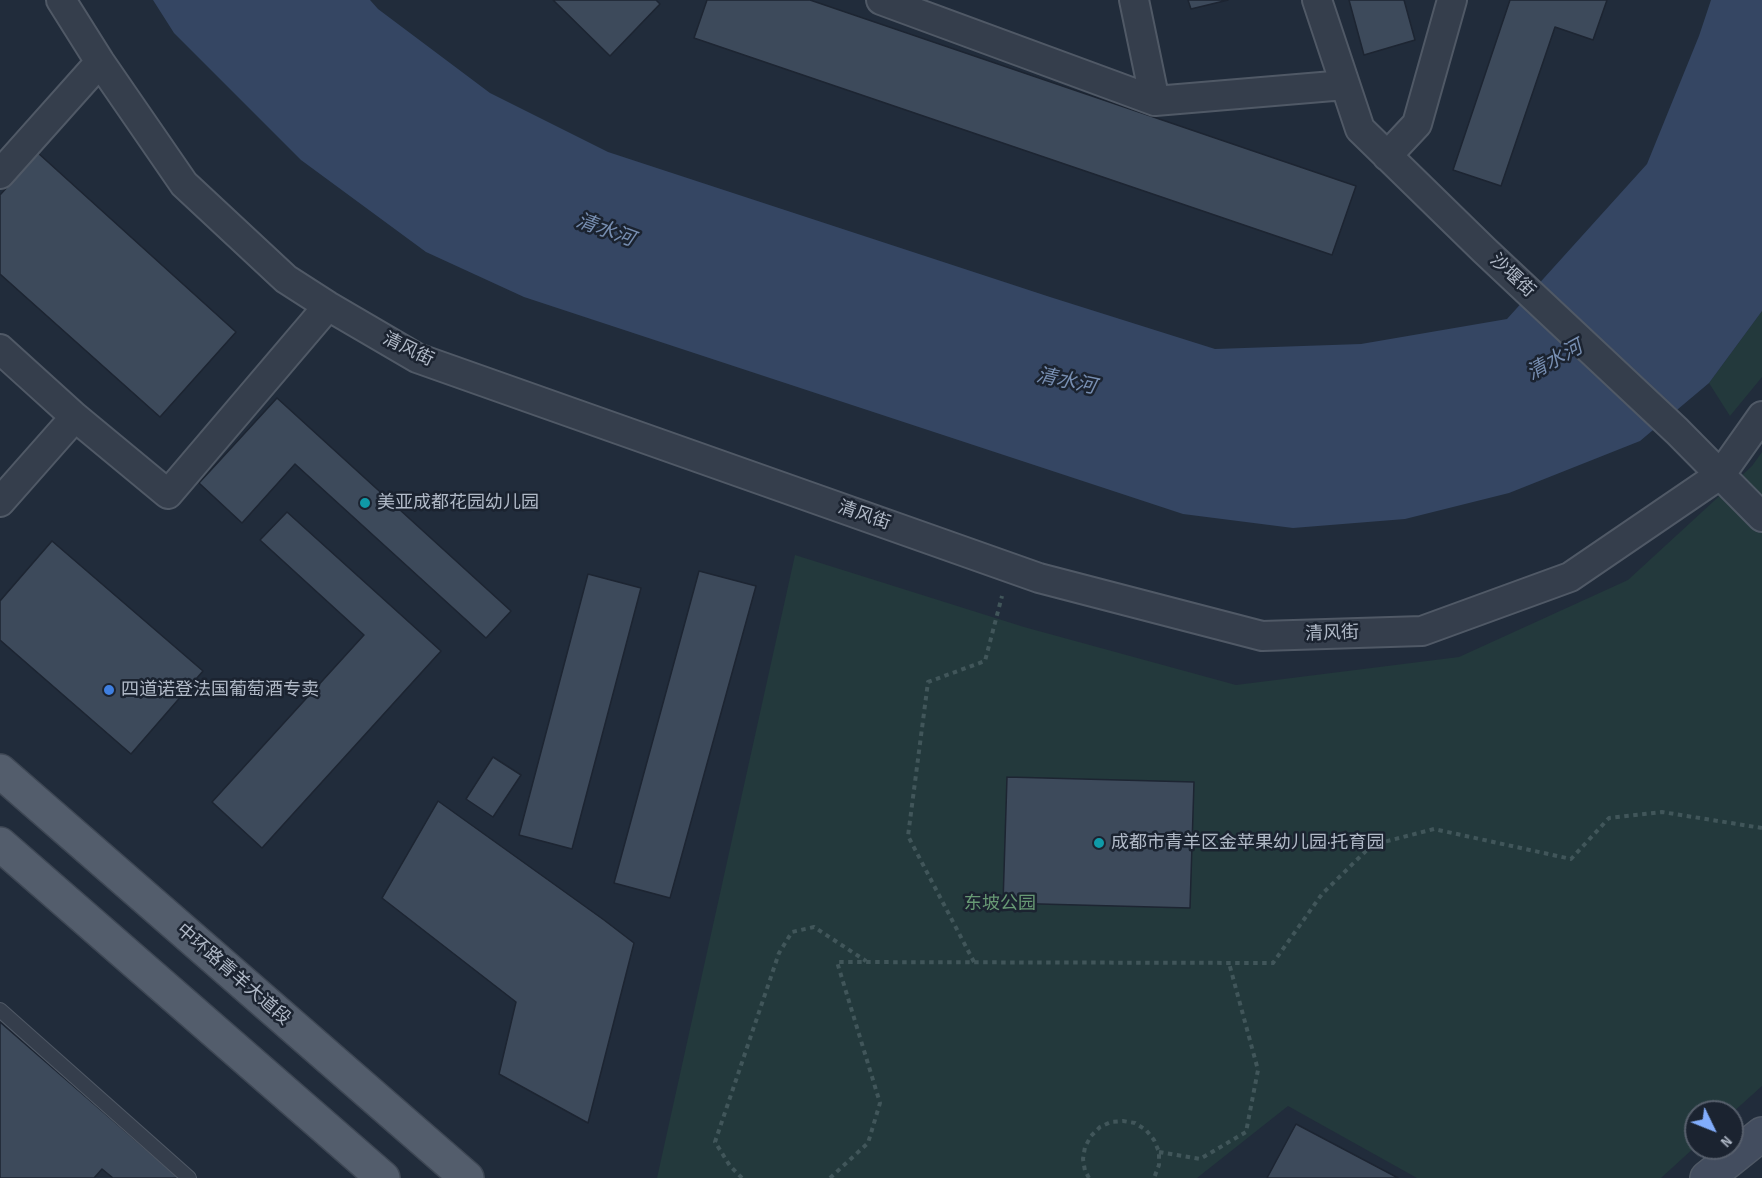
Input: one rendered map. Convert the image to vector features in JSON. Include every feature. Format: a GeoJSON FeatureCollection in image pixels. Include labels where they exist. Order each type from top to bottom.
{"type":"FeatureCollection","features":[{"type":"Feature","properties":{"kind":"main road","name":"中环路青羊大道段"},"geometry":{"type":"LineString","coordinates":[[0,771],[466,1178]]}},
{"type":"Feature","properties":{"kind":"main road"},"geometry":{"type":"LineString","coordinates":[[0,844],[383,1178]]}},
{"type":"Feature","properties":{"kind":"main road"},"geometry":{"type":"LineString","coordinates":[[1707,1178],[1762,1134]]}},
{"type":"Feature","properties":{"kind":"street","name":"清风街"},"geometry":{"type":"LineString","coordinates":[[61,0],[100,62],[184,184],[286,279],[417,358],[1039,578],[1262,636],[1422,631],[1570,577],[1721,474],[1762,416]]}},
{"type":"Feature","properties":{"kind":"street"},"geometry":{"type":"LineString","coordinates":[[881,0],[1155,101],[1345,85]]}},
{"type":"Feature","properties":{"kind":"street"},"geometry":{"type":"LineString","coordinates":[[1134,0],[1155,101]]}},
{"type":"Feature","properties":{"kind":"street","name":"沙堰街"},"geometry":{"type":"LineString","coordinates":[[1317,0],[1360,129],[1484,250],[1677,431],[1762,518]]}},
{"type":"Feature","properties":{"kind":"street"},"geometry":{"type":"LineString","coordinates":[[1387,156],[1417,124],[1452,0]]}},
{"type":"Feature","properties":{"kind":"street"},"geometry":{"type":"LineString","coordinates":[[0,174],[100,62]]}},
{"type":"Feature","properties":{"kind":"street"},"geometry":{"type":"LineString","coordinates":[[0,349],[75,417],[168,494],[328,306]]}},
{"type":"Feature","properties":{"kind":"street"},"geometry":{"type":"LineString","coordinates":[[0,502],[75,417]]}},
{"type":"Feature","properties":{"kind":"lane"},"geometry":{"type":"LineString","coordinates":[[0,1010],[189,1178]]}},
{"type":"Feature","properties":{"kind":"path"},"geometry":{"type":"LineString","coordinates":[[974,962],[908,836],[928,682],[985,661],[1010,567]]}},
{"type":"Feature","properties":{"kind":"path"},"geometry":{"type":"LineString","coordinates":[[830,1178],[868,1143],[880,1103],[837,962],[1273,963],[1322,894],[1372,844],[1434,829],[1571,859],[1609,818],[1662,812],[1762,828]]}},
{"type":"Feature","properties":{"kind":"path"},"geometry":{"type":"LineString","coordinates":[[742,1178],[730,1166],[715,1142],[779,953],[792,933],[814,927],[866,962]]}},
{"type":"Feature","properties":{"kind":"path"},"geometry":{"type":"LineString","coordinates":[[1159,1152],[1200,1160],[1246,1132],[1258,1070],[1229,963]]}},
{"type":"Feature","properties":{"kind":"path"},"geometry":{"type":"LineString","coordinates":[[1089,1178],[1083,1159],[1090,1136],[1111,1122],[1123,1121],[1135,1123],[1146,1130],[1154,1140],[1159,1152],[1159,1165],[1154,1178]]}},
{"type":"Feature","properties":{"kind":"green space"},"geometry":{"type":"Polygon","coordinates":[[[1762,311],[1762,377],[1730,416],[1709,383],[1762,311]]]}},
{"type":"Feature","properties":{"kind":"green space","name":"东坡公园"},"geometry":{"type":"Polygon","coordinates":[[[1762,452],[1762,1086],[1744,1102],[1744,1100],[1684,1100],[1684,1157],[1661,1178],[1417,1178],[1288,1106],[1197,1178],[657,1178],[795,555],[1024,627],[1236,685],[1459,657],[1628,580],[1752,466],[1762,452]]]}},
{"type":"Feature","properties":{"kind":"water","name":"清水河"},"geometry":{"type":"Polygon","coordinates":[[[153,0],[370,0],[378,9],[490,93],[608,152],[1215,349],[1361,344],[1507,319],[1647,164],[1699,36],[1711,0],[1762,0],[1762,311],[1709,383],[1640,441],[1509,493],[1405,519],[1293,528],[1183,514],[524,297],[426,252],[301,160],[174,33],[153,0]]]}},
{"type":"Feature","properties":{"kind":"building"},"geometry":{"type":"Polygon","coordinates":[[[553,0],[656,0],[660,4],[610,56],[553,0]]]}},
{"type":"Feature","properties":{"kind":"building"},"geometry":{"type":"Polygon","coordinates":[[[707,0],[810,0],[1356,186],[1332,255],[694,38],[707,0]]]}},
{"type":"Feature","properties":{"kind":"building"},"geometry":{"type":"Polygon","coordinates":[[[1188,0],[1228,0],[1191,9],[1188,0]]]}},
{"type":"Feature","properties":{"kind":"building"},"geometry":{"type":"Polygon","coordinates":[[[1349,0],[1404,0],[1415,40],[1364,55],[1349,0]]]}},
{"type":"Feature","properties":{"kind":"building"},"geometry":{"type":"Polygon","coordinates":[[[1510,0],[1607,0],[1593,40],[1555,27],[1501,186],[1453,170],[1510,0]]]}},
{"type":"Feature","properties":{"kind":"building"},"geometry":{"type":"Polygon","coordinates":[[[38,153],[236,332],[160,417],[0,274],[0,195],[38,153]]]}},
{"type":"Feature","properties":{"kind":"building","name":"美亚成都花园幼儿园"},"geometry":{"type":"Polygon","coordinates":[[[277,398],[511,611],[486,638],[295,464],[242,523],[199,483],[277,398]]]}},
{"type":"Feature","properties":{"kind":"building"},"geometry":{"type":"Polygon","coordinates":[[[287,512],[441,651],[262,848],[212,802],[364,635],[260,540],[287,512]]]}},
{"type":"Feature","properties":{"kind":"building"},"geometry":{"type":"Polygon","coordinates":[[[52,541],[203,671],[131,754],[0,640],[0,601],[52,541]]]}},
{"type":"Feature","properties":{"kind":"building"},"geometry":{"type":"Polygon","coordinates":[[[699,571],[756,586],[670,898],[614,883],[699,571]]]}},
{"type":"Feature","properties":{"kind":"building"},"geometry":{"type":"Polygon","coordinates":[[[588,574],[641,588],[572,849],[519,835],[588,574]]]}},
{"type":"Feature","properties":{"kind":"building"},"geometry":{"type":"Polygon","coordinates":[[[493,757],[521,775],[493,817],[466,799],[493,757]]]}},
{"type":"Feature","properties":{"kind":"building","name":"成都市青羊区金苹果幼儿园·托育园"},"geometry":{"type":"Polygon","coordinates":[[[1007,777],[1194,782],[1190,908],[1003,903],[1007,777]]]}},
{"type":"Feature","properties":{"kind":"building"},"geometry":{"type":"Polygon","coordinates":[[[438,801],[634,943],[588,1123],[499,1074],[516,1002],[382,898],[438,801]]]}},
{"type":"Feature","properties":{"kind":"building"},"geometry":{"type":"Polygon","coordinates":[[[0,1022],[179,1178],[113,1178],[102,1169],[94,1178],[0,1178],[0,1022]]]}},
{"type":"Feature","properties":{"kind":"building"},"geometry":{"type":"Polygon","coordinates":[[[1296,1124],[1398,1178],[1267,1178],[1296,1124]]]}},
{"type":"Feature","properties":{"kind":"place","name":"美亚成都花园幼儿园"},"geometry":{"type":"Point","coordinates":[365,503]}},
{"type":"Feature","properties":{"kind":"place","name":"四道诺登法国葡萄酒专卖"},"geometry":{"type":"Point","coordinates":[109,690]}},
{"type":"Feature","properties":{"kind":"place","name":"成都市青羊区金苹果幼儿园·托育园"},"geometry":{"type":"Point","coordinates":[1099,843]}}]}
